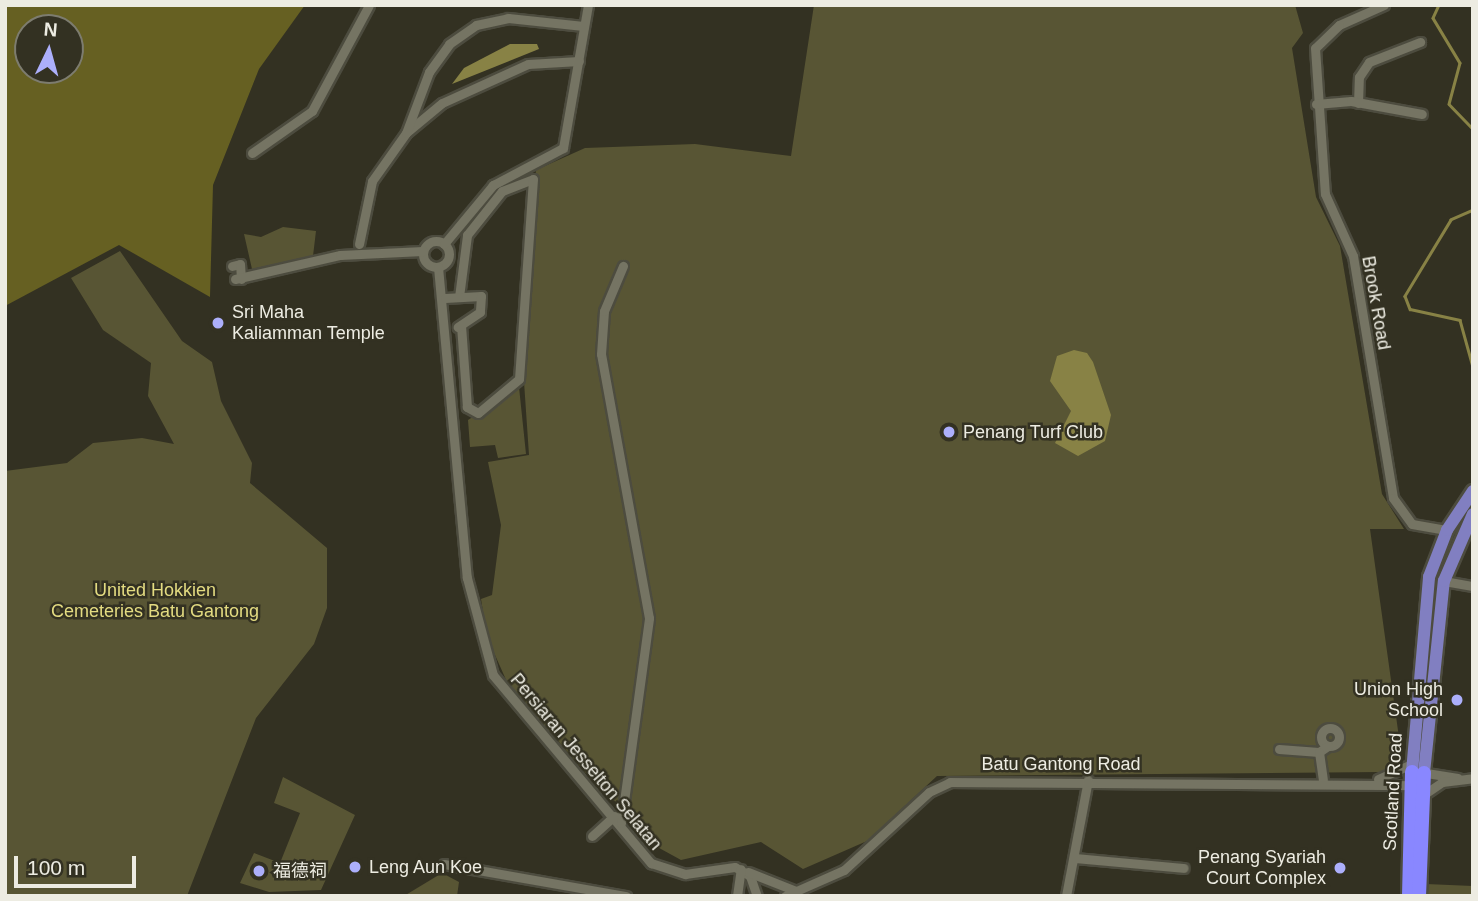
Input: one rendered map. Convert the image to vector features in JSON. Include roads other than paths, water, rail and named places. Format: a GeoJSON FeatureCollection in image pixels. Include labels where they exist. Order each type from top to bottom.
{"type":"FeatureCollection","features":[{"type":"Feature","properties":{"kind":"highway","name":"Scotland Road"},"geometry":{"type":"LineString","coordinates":[[1409,896],[1417,779]]}},
{"type":"Feature","properties":{"kind":"highway","name":"Scotland Road"},"geometry":{"type":"LineString","coordinates":[[1417,779],[1419,896]]}},
{"type":"Feature","properties":{"kind":"main road","name":"Scotland Road"},"geometry":{"type":"LineString","coordinates":[[1417,779],[1429,577],[1447,530],[1473,491]]}},
{"type":"Feature","properties":{"kind":"main road","name":"Scotland Road"},"geometry":{"type":"LineString","coordinates":[[1417,779],[1444,581],[1473,514]]}},
{"type":"Feature","properties":{"kind":"street"},"geometry":{"type":"LineString","coordinates":[[252,153],[312,111],[369,5]]}},
{"type":"Feature","properties":{"kind":"street"},"geometry":{"type":"LineString","coordinates":[[444,244],[492,185],[564,148],[588,5]]}},
{"type":"Feature","properties":{"kind":"street","name":"Brook Road"},"geometry":{"type":"LineString","coordinates":[[1384,5],[1323,36],[1315,48],[1316,104],[1325,194],[1353,256],[1393,498],[1412,524],[1447,530]]}},
{"type":"Feature","properties":{"kind":"street"},"geometry":{"type":"LineString","coordinates":[[359,244],[368,190],[406,133],[429,72],[461,34],[508,18],[584,26]]}},
{"type":"Feature","properties":{"kind":"street"},"geometry":{"type":"LineString","coordinates":[[1358,103],[1359,77],[1369,62],[1420,42]]}},
{"type":"Feature","properties":{"kind":"street"},"geometry":{"type":"LineString","coordinates":[[406,133],[442,103],[528,64],[579,61]]}},
{"type":"Feature","properties":{"kind":"street"},"geometry":{"type":"LineString","coordinates":[[1316,104],[1358,103],[1422,114]]}},
{"type":"Feature","properties":{"kind":"street"},"geometry":{"type":"LineString","coordinates":[[459,297],[467,234],[502,191],[533,179],[519,379],[474,414],[467,407],[461,325]]}},
{"type":"Feature","properties":{"kind":"street"},"geometry":{"type":"LineString","coordinates":[[232,266],[240,264],[238,279],[340,255],[423,251],[432,242],[444,244]]}},
{"type":"Feature","properties":{"kind":"street"},"geometry":{"type":"LineString","coordinates":[[423,251],[426,263],[438,267],[448,259],[444,244]]}},
{"type":"Feature","properties":{"kind":"street"},"geometry":{"type":"LineString","coordinates":[[592,836],[618,820],[649,618],[601,354],[604,311],[622,266]]}},
{"type":"Feature","properties":{"kind":"street","name":"Persiaran Jesselton Selatan"},"geometry":{"type":"LineString","coordinates":[[438,267],[445,298],[467,578],[480,647],[507,696],[661,870],[744,870]]}},
{"type":"Feature","properties":{"kind":"street"},"geometry":{"type":"LineString","coordinates":[[445,298],[481,296],[480,312],[448,334]]}},
{"type":"Feature","properties":{"kind":"street"},"geometry":{"type":"LineString","coordinates":[[1444,581],[1473,586]]}},
{"type":"Feature","properties":{"kind":"street"},"geometry":{"type":"LineString","coordinates":[[1279,749],[1319,752],[1328,746]]}},
{"type":"Feature","properties":{"kind":"street"},"geometry":{"type":"LineString","coordinates":[[1319,752],[1323,780]]}},
{"type":"Feature","properties":{"kind":"street"},"geometry":{"type":"LineString","coordinates":[[1417,779],[1460,778]]}},
{"type":"Feature","properties":{"kind":"street"},"geometry":{"type":"LineString","coordinates":[[1417,779],[1473,778]]}},
{"type":"Feature","properties":{"kind":"street","name":"Batu Gantong Road"},"geometry":{"type":"LineString","coordinates":[[785,896],[813,892],[844,870],[929,792],[950,782],[1417,779]]}},
{"type":"Feature","properties":{"kind":"street","name":"Batu Gantong Road"},"geometry":{"type":"LineString","coordinates":[[1377,780],[1417,779]]}},
{"type":"Feature","properties":{"kind":"street"},"geometry":{"type":"LineString","coordinates":[[1066,896],[1088,780]]}},
{"type":"Feature","properties":{"kind":"street"},"geometry":{"type":"LineString","coordinates":[[1074,858],[1184,868]]}},
{"type":"Feature","properties":{"kind":"street"},"geometry":{"type":"LineString","coordinates":[[444,864],[626,896]]}},
{"type":"Feature","properties":{"kind":"street"},"geometry":{"type":"LineString","coordinates":[[744,870],[799,892]]}},
{"type":"Feature","properties":{"kind":"street"},"geometry":{"type":"LineString","coordinates":[[737,896],[744,870]]}},
{"type":"Feature","properties":{"kind":"street"},"geometry":{"type":"LineString","coordinates":[[744,870],[757,896]]}},
{"type":"Feature","properties":{"kind":"waterway"},"geometry":{"type":"LineString","coordinates":[[1439,5],[1433,18],[1460,63],[1449,104],[1473,129]]}},
{"type":"Feature","properties":{"kind":"waterway"},"geometry":{"type":"LineString","coordinates":[[1473,210],[1451,220],[1405,296],[1410,309],[1460,320],[1473,367]]}},
{"type":"Feature","properties":{"kind":"place","name":"Sri Maha Kaliamman Temple"},"geometry":{"type":"Point","coordinates":[218,323]}},
{"type":"Feature","properties":{"kind":"place","name":"Penang Turf Club"},"geometry":{"type":"Point","coordinates":[949,432]}},
{"type":"Feature","properties":{"kind":"place","name":"Union High School"},"geometry":{"type":"Point","coordinates":[1457,700]}},
{"type":"Feature","properties":{"kind":"place","name":"Leng Aun Koe"},"geometry":{"type":"Point","coordinates":[355,867]}},
{"type":"Feature","properties":{"kind":"place","name":"Penang Syariah Court Complex"},"geometry":{"type":"Point","coordinates":[1340,868]}},
{"type":"Feature","properties":{"kind":"place","name":"福德祠"},"geometry":{"type":"Point","coordinates":[259,871]}},
{"type":"Feature","properties":{"kind":"park label","name":"United Hokkien Cemeteries Batu Gantong"},"geometry":{"type":"Point","coordinates":[155,601]}}]}
